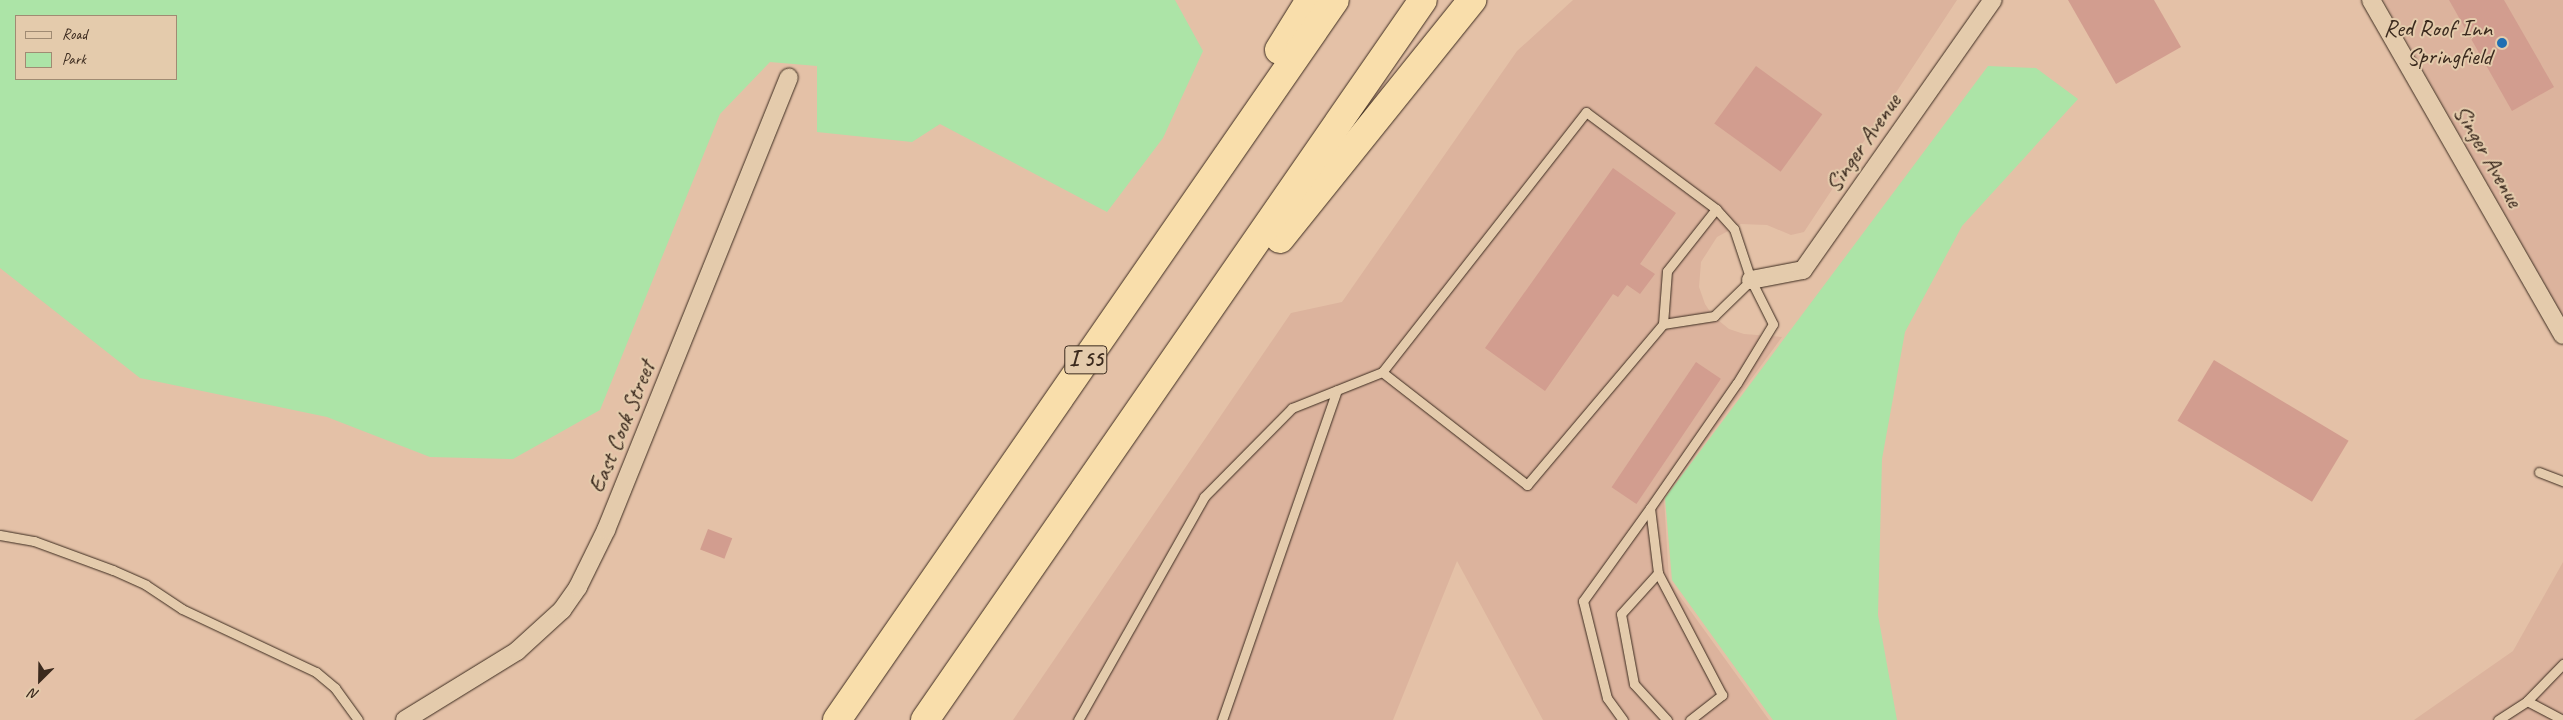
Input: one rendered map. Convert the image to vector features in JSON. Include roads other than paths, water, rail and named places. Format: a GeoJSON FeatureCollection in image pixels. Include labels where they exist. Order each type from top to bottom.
{"type":"FeatureCollection","features":[{"type":"Feature","properties":{"kind":"highway"},"geometry":{"type":"LineString","coordinates":[[1163,250],[1238,113],[1310,0]]}},
{"type":"Feature","properties":{"kind":"highway","name":"I 55"},"geometry":{"type":"LineString","coordinates":[[838,720],[1334,0]]}},
{"type":"Feature","properties":{"kind":"highway"},"geometry":{"type":"LineString","coordinates":[[926,720],[1423,0]]}},
{"type":"Feature","properties":{"kind":"highway"},"geometry":{"type":"LineString","coordinates":[[1123,435],[1472,0]]}},
{"type":"Feature","properties":{"kind":"street","name":"Singer Avenue"},"geometry":{"type":"LineString","coordinates":[[1751,280],[1803,270],[1993,0]]}},
{"type":"Feature","properties":{"kind":"street","name":"Singer Avenue"},"geometry":{"type":"LineString","coordinates":[[2371,0],[2563,335]]}},
{"type":"Feature","properties":{"kind":"street","name":"East Cook Street"},"geometry":{"type":"LineString","coordinates":[[405,720],[517,651],[562,610],[578,587],[606,530],[789,78]]}},
{"type":"Feature","properties":{"kind":"lane"},"geometry":{"type":"LineString","coordinates":[[1078,720],[1204,497],[1292,408],[1382,372],[1586,112],[1716,209],[1734,229],[1751,280],[1773,324],[1737,384],[1583,601],[1607,698],[1623,720]]}},
{"type":"Feature","properties":{"kind":"lane"},"geometry":{"type":"LineString","coordinates":[[1382,372],[1527,485],[1663,324],[1666,271],[1716,209]]}},
{"type":"Feature","properties":{"kind":"lane"},"geometry":{"type":"LineString","coordinates":[[1663,324],[1714,316],[1751,280]]}},
{"type":"Feature","properties":{"kind":"lane"},"geometry":{"type":"LineString","coordinates":[[1222,720],[1337,390]]}},
{"type":"Feature","properties":{"kind":"lane"},"geometry":{"type":"LineString","coordinates":[[2539,472],[2563,481]]}},
{"type":"Feature","properties":{"kind":"lane"},"geometry":{"type":"LineString","coordinates":[[1650,508],[1658,573],[1722,695],[1690,720]]}},
{"type":"Feature","properties":{"kind":"lane"},"geometry":{"type":"LineString","coordinates":[[0,536],[34,541],[113,570],[146,586],[182,609],[316,672],[335,688],[358,720]]}},
{"type":"Feature","properties":{"kind":"lane"},"geometry":{"type":"LineString","coordinates":[[1658,573],[1621,614],[1634,684],[1667,720]]}},
{"type":"Feature","properties":{"kind":"lane"},"geometry":{"type":"LineString","coordinates":[[2498,720],[2528,701],[2563,664]]}},
{"type":"Feature","properties":{"kind":"lane"},"geometry":{"type":"LineString","coordinates":[[2528,701],[2563,720]]}},
{"type":"Feature","properties":{"kind":"place","name":"Red Roof Inn Springfield"},"geometry":{"type":"Point","coordinates":[2502,43]}}]}
